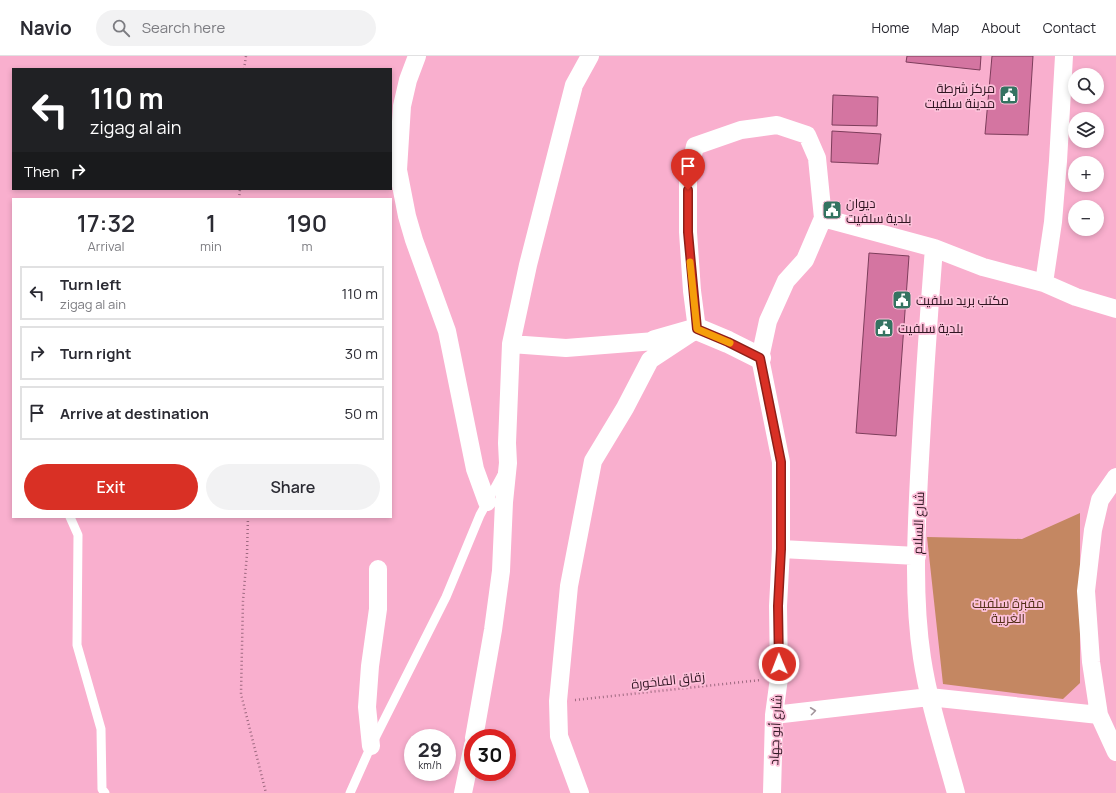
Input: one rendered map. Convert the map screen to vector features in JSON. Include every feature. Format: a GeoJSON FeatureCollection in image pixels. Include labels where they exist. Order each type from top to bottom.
{"type":"FeatureCollection","features":[{"type":"Feature","properties":{"kind":"street"},"geometry":{"type":"LineString","coordinates":[[417,56],[408,80],[402,106],[398,170],[407,216],[414,240],[447,331],[475,469],[487,502]]}},
{"type":"Feature","properties":{"kind":"street"},"geometry":{"type":"LineString","coordinates":[[476,729],[501,571],[504,502],[508,463],[507,443],[511,344],[528,265],[574,84],[590,56]]}},
{"type":"Feature","properties":{"kind":"street"},"geometry":{"type":"LineString","coordinates":[[1044,283],[1053,222],[1064,56]]}},
{"type":"Feature","properties":{"kind":"street"},"geometry":{"type":"LineString","coordinates":[[511,344],[566,348],[655,341],[697,329],[760,358],[768,321],[786,281],[805,260],[824,218],[817,158],[807,135],[777,125],[741,130],[695,146],[688,177],[688,232],[697,329]]}},
{"type":"Feature","properties":{"kind":"street"},"geometry":{"type":"LineString","coordinates":[[824,218],[934,248],[983,267],[1044,283],[1076,297],[1116,309]]}},
{"type":"Feature","properties":{"kind":"street","name":"شارع السلام"},"geometry":{"type":"LineString","coordinates":[[934,248],[921,440],[916,606],[922,658],[929,697],[956,793]]}},
{"type":"Feature","properties":{"kind":"street"},"geometry":{"type":"LineString","coordinates":[[580,793],[559,736],[558,702],[569,586],[593,461],[625,408],[650,360],[697,329]]}},
{"type":"Feature","properties":{"kind":"street","name":"شارع أبو جهاد"},"geometry":{"type":"LineString","coordinates":[[760,358],[781,462],[781,549],[778,606],[779,678],[774,715],[772,793]]}},
{"type":"Feature","properties":{"kind":"street"},"geometry":{"type":"LineString","coordinates":[[1116,477],[1100,500],[1093,530],[1086,591],[1091,662],[1099,714],[1116,752]]}},
{"type":"Feature","properties":{"kind":"street"},"geometry":{"type":"LineString","coordinates":[[781,549],[917,556]]}},
{"type":"Feature","properties":{"kind":"street"},"geometry":{"type":"LineString","coordinates":[[371,746],[367,707],[370,666],[378,609],[378,570]]}},
{"type":"Feature","properties":{"kind":"street"},"geometry":{"type":"LineString","coordinates":[[774,715],[929,697],[1099,714]]}},
{"type":"Feature","properties":{"kind":"street"},"geometry":{"type":"LineString","coordinates":[[464,793],[466,781]]}},
{"type":"Feature","properties":{"kind":"lane"},"geometry":{"type":"LineString","coordinates":[[350,793],[371,746],[446,597],[480,515],[508,463]]}},
{"type":"Feature","properties":{"kind":"lane"},"geometry":{"type":"LineString","coordinates":[[70,518],[78,535],[77,645],[101,729],[102,789],[105,793]]}},
{"type":"Feature","properties":{"kind":"path"},"geometry":{"type":"LineString","coordinates":[[244,68],[246,56]]}},
{"type":"Feature","properties":{"kind":"path"},"geometry":{"type":"LineString","coordinates":[[248,518],[243,601],[241,694],[266,793]]}},
{"type":"Feature","properties":{"kind":"path","name":"زقاق الفاخورة"},"geometry":{"type":"LineString","coordinates":[[558,702],[779,678]]}},
{"type":"Feature","properties":{"kind":"green space","name":"مقبرة سلفيت الغربية"},"geometry":{"type":"Polygon","coordinates":[[[1080,513],[1080,683],[1063,699],[943,684],[927,537],[1022,539],[1080,513]]]}},
{"type":"Feature","properties":{"kind":"building"},"geometry":{"type":"Polygon","coordinates":[[[907,56],[981,56],[980,70],[906,62],[907,56]]]}},
{"type":"Feature","properties":{"kind":"building","name":"مركز شرطة مدينة سلفيت"},"geometry":{"type":"Polygon","coordinates":[[[992,56],[1033,56],[1028,135],[985,134],[992,56]]]}},
{"type":"Feature","properties":{"kind":"building"},"geometry":{"type":"Polygon","coordinates":[[[833,95],[878,97],[877,126],[832,125],[833,95]]]}},
{"type":"Feature","properties":{"kind":"building"},"geometry":{"type":"Polygon","coordinates":[[[832,131],[881,134],[878,164],[831,162],[832,131]]]}},
{"type":"Feature","properties":{"kind":"building","name":"بلدية سلفيت"},"geometry":{"type":"Polygon","coordinates":[[[869,253],[909,256],[896,436],[856,433],[869,253]]]}},
{"type":"Feature","properties":{"kind":"slow traffic"},"geometry":{"type":"LineString","coordinates":[[690,262],[697,329],[730,343]]}},
{"type":"Feature","properties":{"kind":"place","name":"مركز شرطة مدينة سلفيت"},"geometry":{"type":"Point","coordinates":[1009,95]}},
{"type":"Feature","properties":{"kind":"place","name":"ديوان بلدية سلفيت"},"geometry":{"type":"Point","coordinates":[832,210]}},
{"type":"Feature","properties":{"kind":"place","name":"مكتب بريد سلفيت"},"geometry":{"type":"Point","coordinates":[902,300]}},
{"type":"Feature","properties":{"kind":"place","name":"بلدية سلفيت"},"geometry":{"type":"Point","coordinates":[884,328]}},
{"type":"Feature","properties":{"kind":"route"},"geometry":{"type":"LineString","coordinates":[[688,190],[688,232],[692,291],[697,329],[760,358],[781,462],[781,549],[778,606],[779,664]]}}]}
